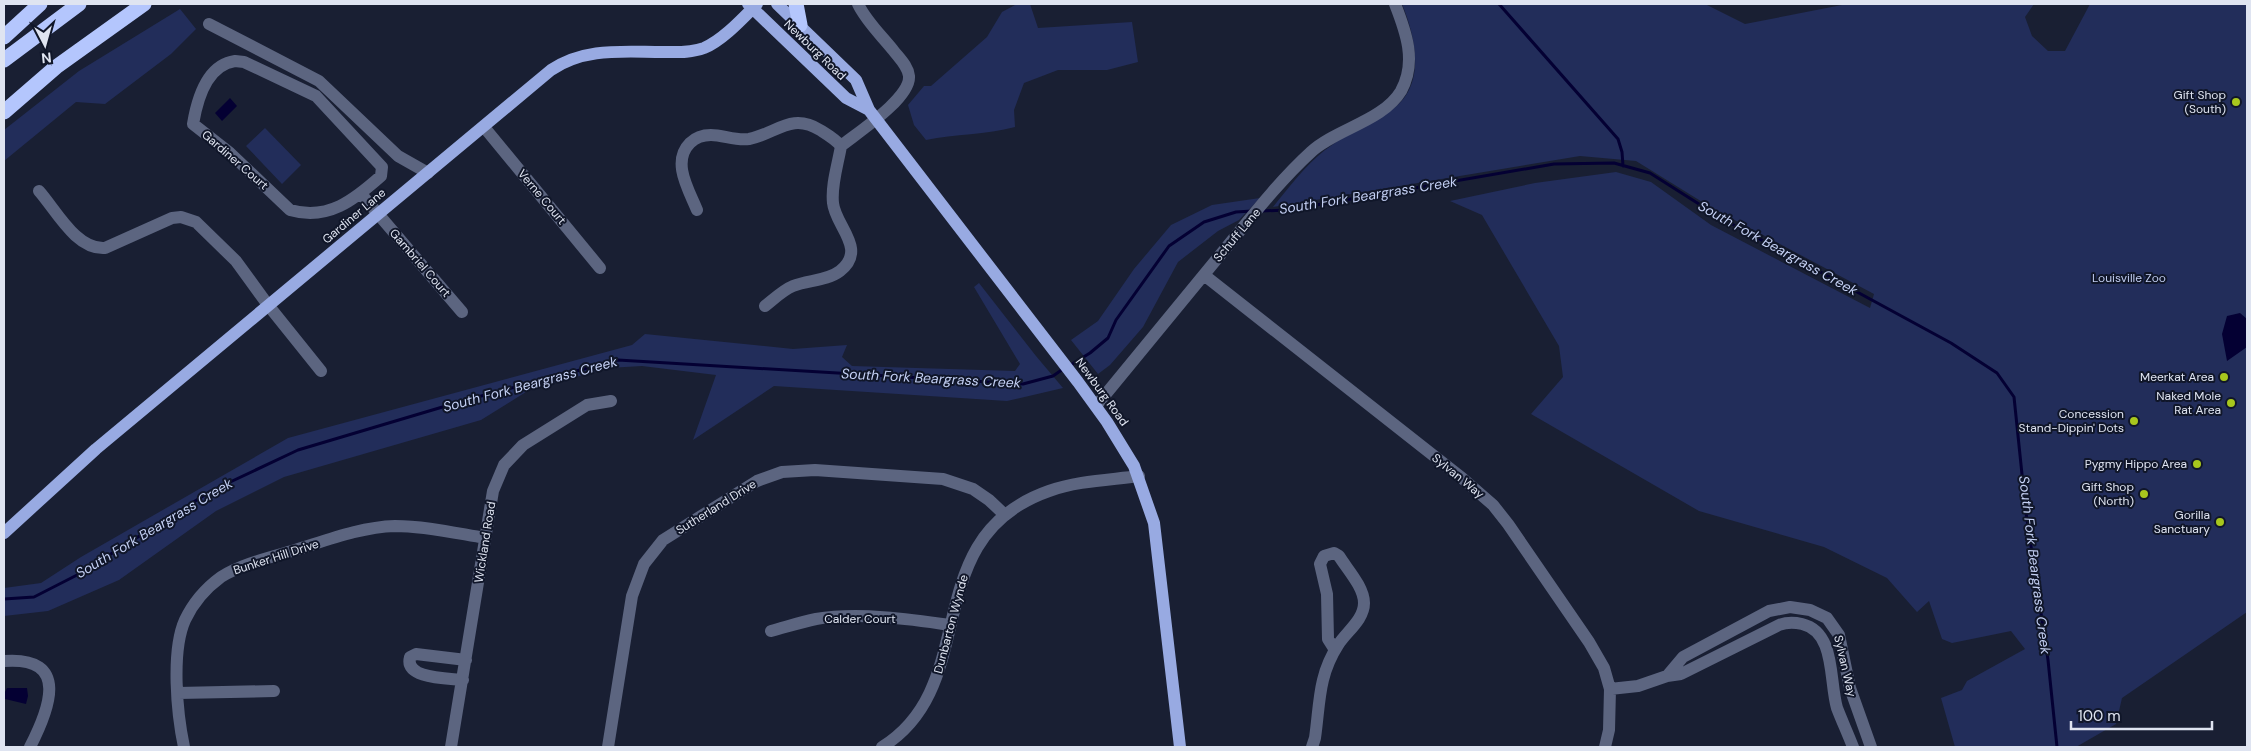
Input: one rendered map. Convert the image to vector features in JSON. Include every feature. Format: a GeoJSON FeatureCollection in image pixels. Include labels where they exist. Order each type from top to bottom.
{"type":"FeatureCollection","features":[{"type":"Feature","properties":{"kind":"highway"},"geometry":{"type":"LineString","coordinates":[[4,36],[40,4]]}},
{"type":"Feature","properties":{"kind":"highway"},"geometry":{"type":"LineString","coordinates":[[4,60],[79,4]]}},
{"type":"Feature","properties":{"kind":"highway"},"geometry":{"type":"LineString","coordinates":[[4,112],[56,67],[144,4]]}},
{"type":"Feature","properties":{"kind":"highway"},"geometry":{"type":"LineString","coordinates":[[796,4],[800,25]]}},
{"type":"Feature","properties":{"kind":"main road","name":"Newburg Road"},"geometry":{"type":"LineString","coordinates":[[777,4],[856,80],[872,115],[1060,358],[1125,448],[1139,476],[1154,523],[1180,747]]}},
{"type":"Feature","properties":{"kind":"main road","name":"Newburg Road"},"geometry":{"type":"LineString","coordinates":[[752,5],[846,98],[872,115]]}},
{"type":"Feature","properties":{"kind":"main road","name":"Gardiner Lane"},"geometry":{"type":"LineString","coordinates":[[4,533],[96,450],[551,70],[575,57],[604,51],[676,52],[702,49],[723,36],[752,5]]}},
{"type":"Feature","properties":{"kind":"street"},"geometry":{"type":"LineString","coordinates":[[765,306],[792,286],[839,272],[850,259],[851,244],[837,218],[832,201],[841,146],[872,115],[903,93],[907,87],[908,76],[904,64],[858,4]]}},
{"type":"Feature","properties":{"kind":"street","name":"Schuff Lane"},"geometry":{"type":"LineString","coordinates":[[1096,406],[1247,222],[1312,151],[1388,105],[1400,92],[1407,76],[1410,59],[1406,35],[1395,4]]}},
{"type":"Feature","properties":{"kind":"street"},"geometry":{"type":"LineString","coordinates":[[209,24],[319,81],[398,156],[428,173]]}},
{"type":"Feature","properties":{"kind":"street","name":"Gardiner Court"},"geometry":{"type":"LineString","coordinates":[[235,61],[244,62],[316,96],[382,167],[381,176],[361,194],[342,207],[330,211],[303,213],[290,210],[230,153],[193,124],[197,102],[209,79],[221,65],[235,61]]}},
{"type":"Feature","properties":{"kind":"street"},"geometry":{"type":"LineString","coordinates":[[697,210],[682,170],[681,161],[687,146],[698,137],[714,135],[748,139],[798,122],[812,124],[841,146]]}},
{"type":"Feature","properties":{"kind":"street","name":"Verne Court"},"geometry":{"type":"LineString","coordinates":[[484,127],[600,268]]}},
{"type":"Feature","properties":{"kind":"street"},"geometry":{"type":"LineString","coordinates":[[39,190],[76,236],[92,247],[105,248],[172,218],[181,217],[196,222],[236,261],[268,305],[321,371]]}},
{"type":"Feature","properties":{"kind":"street"},"geometry":{"type":"LineString","coordinates":[[361,194],[378,214]]}},
{"type":"Feature","properties":{"kind":"street","name":"Gambriel Court"},"geometry":{"type":"LineString","coordinates":[[378,214],[462,312]]}},
{"type":"Feature","properties":{"kind":"street","name":"Sylvan Way"},"geometry":{"type":"LineString","coordinates":[[1204,275],[1462,478],[1493,505],[1588,642],[1604,668],[1610,689],[1638,686],[1667,676],[1681,674],[1785,623],[1800,623],[1814,629],[1820,635],[1826,648],[1837,708],[1854,747]]}},
{"type":"Feature","properties":{"kind":"street","name":"Wickland Road"},"geometry":{"type":"LineString","coordinates":[[451,747],[495,482],[504,465],[523,445],[587,405],[611,400]]}},
{"type":"Feature","properties":{"kind":"street","name":"Sutherland Drive"},"geometry":{"type":"LineString","coordinates":[[608,747],[632,596],[644,564],[663,540],[757,481],[782,472],[815,470],[943,479],[972,489],[989,500],[1005,515]]}},
{"type":"Feature","properties":{"kind":"street","name":"Dunbarton Wynde"},"geometry":{"type":"LineString","coordinates":[[882,747],[910,725],[925,705],[936,679],[962,578],[970,560],[982,541],[1005,515],[1021,504],[1049,491],[1070,485],[1139,476]]}},
{"type":"Feature","properties":{"kind":"street","name":"Bunker Hill Drive"},"geometry":{"type":"LineString","coordinates":[[184,747],[178,693],[178,645],[184,621],[203,593],[231,572],[339,537],[377,527],[428,528],[485,538]]}},
{"type":"Feature","properties":{"kind":"street"},"geometry":{"type":"LineString","coordinates":[[1312,747],[1315,738],[1323,673],[1335,650],[1358,621],[1363,611],[1364,603],[1362,594],[1339,556],[1334,552],[1324,556],[1320,564],[1327,594],[1328,639],[1335,650]]}},
{"type":"Feature","properties":{"kind":"street","name":"Sylvan Way"},"geometry":{"type":"LineString","coordinates":[[1667,676],[1683,657],[1769,611],[1790,607],[1810,610],[1827,618],[1839,634],[1854,703],[1871,747]]}},
{"type":"Feature","properties":{"kind":"street","name":"Calder Court"},"geometry":{"type":"LineString","coordinates":[[771,631],[816,619],[841,617],[929,621],[950,625]]}},
{"type":"Feature","properties":{"kind":"street"},"geometry":{"type":"LineString","coordinates":[[463,680],[412,671],[408,661],[410,657],[421,654],[466,660]]}},
{"type":"Feature","properties":{"kind":"street"},"geometry":{"type":"LineString","coordinates":[[1829,661],[1845,658]]}},
{"type":"Feature","properties":{"kind":"street"},"geometry":{"type":"LineString","coordinates":[[4,661],[36,664],[46,673],[49,692],[45,718],[30,747]]}},
{"type":"Feature","properties":{"kind":"street"},"geometry":{"type":"LineString","coordinates":[[1605,747],[1608,730],[1610,689]]}},
{"type":"Feature","properties":{"kind":"street"},"geometry":{"type":"LineString","coordinates":[[178,693],[274,691]]}},
{"type":"Feature","properties":{"kind":"green space"},"geometry":{"type":"Polygon","coordinates":[[[1017,4],[1030,4],[1038,28],[1132,22],[1138,62],[1107,70],[1058,70],[1024,83],[1014,110],[1015,127],[993,132],[926,140],[914,125],[908,105],[924,86],[931,86],[987,37],[1002,12],[1017,4]]]}},
{"type":"Feature","properties":{"kind":"green space","name":"Louisville Zoo"},"geometry":{"type":"Polygon","coordinates":[[[1402,4],[1705,4],[1745,24],[1847,4],[2034,4],[2025,17],[2032,36],[2048,51],[2065,51],[2090,4],[2247,4],[2247,612],[2122,698],[2116,724],[2076,747],[1955,747],[1941,698],[1962,690],[1967,681],[2025,649],[2011,631],[1952,643],[1942,639],[1929,601],[1917,612],[1887,578],[1824,547],[1699,511],[1531,414],[1563,377],[1559,346],[1482,215],[1450,201],[1535,183],[1616,172],[1651,182],[1711,225],[1870,308],[1874,294],[1712,208],[1636,161],[1580,156],[1273,207],[1298,177],[1325,150],[1346,135],[1381,117],[1402,101],[1414,76],[1415,61],[1411,32],[1402,4]]]}},
{"type":"Feature","properties":{"kind":"green space"},"geometry":{"type":"Polygon","coordinates":[[[180,9],[196,29],[171,54],[105,104],[76,102],[4,161],[4,130],[79,71],[180,9]]]}},
{"type":"Feature","properties":{"kind":"green space"},"geometry":{"type":"Polygon","coordinates":[[[265,128],[301,165],[282,184],[246,146],[265,128]]]}},
{"type":"Feature","properties":{"kind":"green space"},"geometry":{"type":"Polygon","coordinates":[[[1260,198],[1239,220],[1218,231],[1178,262],[1143,327],[1110,365],[1098,374],[1071,340],[1098,321],[1134,269],[1171,225],[1212,205],[1260,198]]]}},
{"type":"Feature","properties":{"kind":"green space"},"geometry":{"type":"Polygon","coordinates":[[[979,283],[1063,388],[1007,401],[774,386],[693,440],[716,375],[642,366],[608,368],[529,390],[481,420],[284,477],[216,511],[119,580],[48,611],[4,616],[4,588],[41,583],[81,557],[288,438],[632,345],[645,334],[793,349],[847,345],[842,357],[852,366],[1015,371],[1020,364],[974,287],[979,283]]]}},
{"type":"Feature","properties":{"kind":"shaded area"},"geometry":{"type":"Polygon","coordinates":[[[230,98],[237,106],[222,121],[215,113],[230,98]]]}},
{"type":"Feature","properties":{"kind":"shaded area"},"geometry":{"type":"Polygon","coordinates":[[[2240,313],[2247,319],[2247,347],[2227,361],[2222,334],[2227,316],[2240,313]]]}},
{"type":"Feature","properties":{"kind":"shaded area"},"geometry":{"type":"Polygon","coordinates":[[[7,688],[27,688],[26,704],[5,699],[4,694],[7,688]]]}},
{"type":"Feature","properties":{"kind":"waterway"},"geometry":{"type":"LineString","coordinates":[[1499,4],[1618,139],[1622,152],[1623,166]]}},
{"type":"Feature","properties":{"kind":"waterway","name":"South Fork Beargrass Creek"},"geometry":{"type":"LineString","coordinates":[[1261,211],[1287,210],[1554,164],[1614,163],[1650,173],[1721,218],[1951,343],[1997,373],[2014,397],[2026,513],[2048,660],[2057,747]]}},
{"type":"Feature","properties":{"kind":"waterway","name":"South Fork Beargrass Creek"},"geometry":{"type":"LineString","coordinates":[[1069,366],[1090,353],[1108,338],[1116,320],[1169,246],[1204,222],[1236,212],[1252,211]]}},
{"type":"Feature","properties":{"kind":"waterway","name":"South Fork Beargrass Creek"},"geometry":{"type":"LineString","coordinates":[[4,599],[34,597],[79,574],[211,491],[298,450],[466,400],[618,360],[1023,384],[1053,376],[1063,369]]}},
{"type":"Feature","properties":{"kind":"place","name":"Gift Shop (South)"},"geometry":{"type":"Point","coordinates":[2236,102]}},
{"type":"Feature","properties":{"kind":"place","name":"Meerkat Area"},"geometry":{"type":"Point","coordinates":[2224,377]}},
{"type":"Feature","properties":{"kind":"place","name":"Naked Mole Rat Area"},"geometry":{"type":"Point","coordinates":[2231,403]}},
{"type":"Feature","properties":{"kind":"place","name":"Concession Stand-Dippin' Dots"},"geometry":{"type":"Point","coordinates":[2134,421]}},
{"type":"Feature","properties":{"kind":"place","name":"Pygmy Hippo Area"},"geometry":{"type":"Point","coordinates":[2197,464]}},
{"type":"Feature","properties":{"kind":"place","name":"Gift Shop (North)"},"geometry":{"type":"Point","coordinates":[2144,494]}},
{"type":"Feature","properties":{"kind":"place","name":"Gorilla Sanctuary"},"geometry":{"type":"Point","coordinates":[2220,522]}}]}
